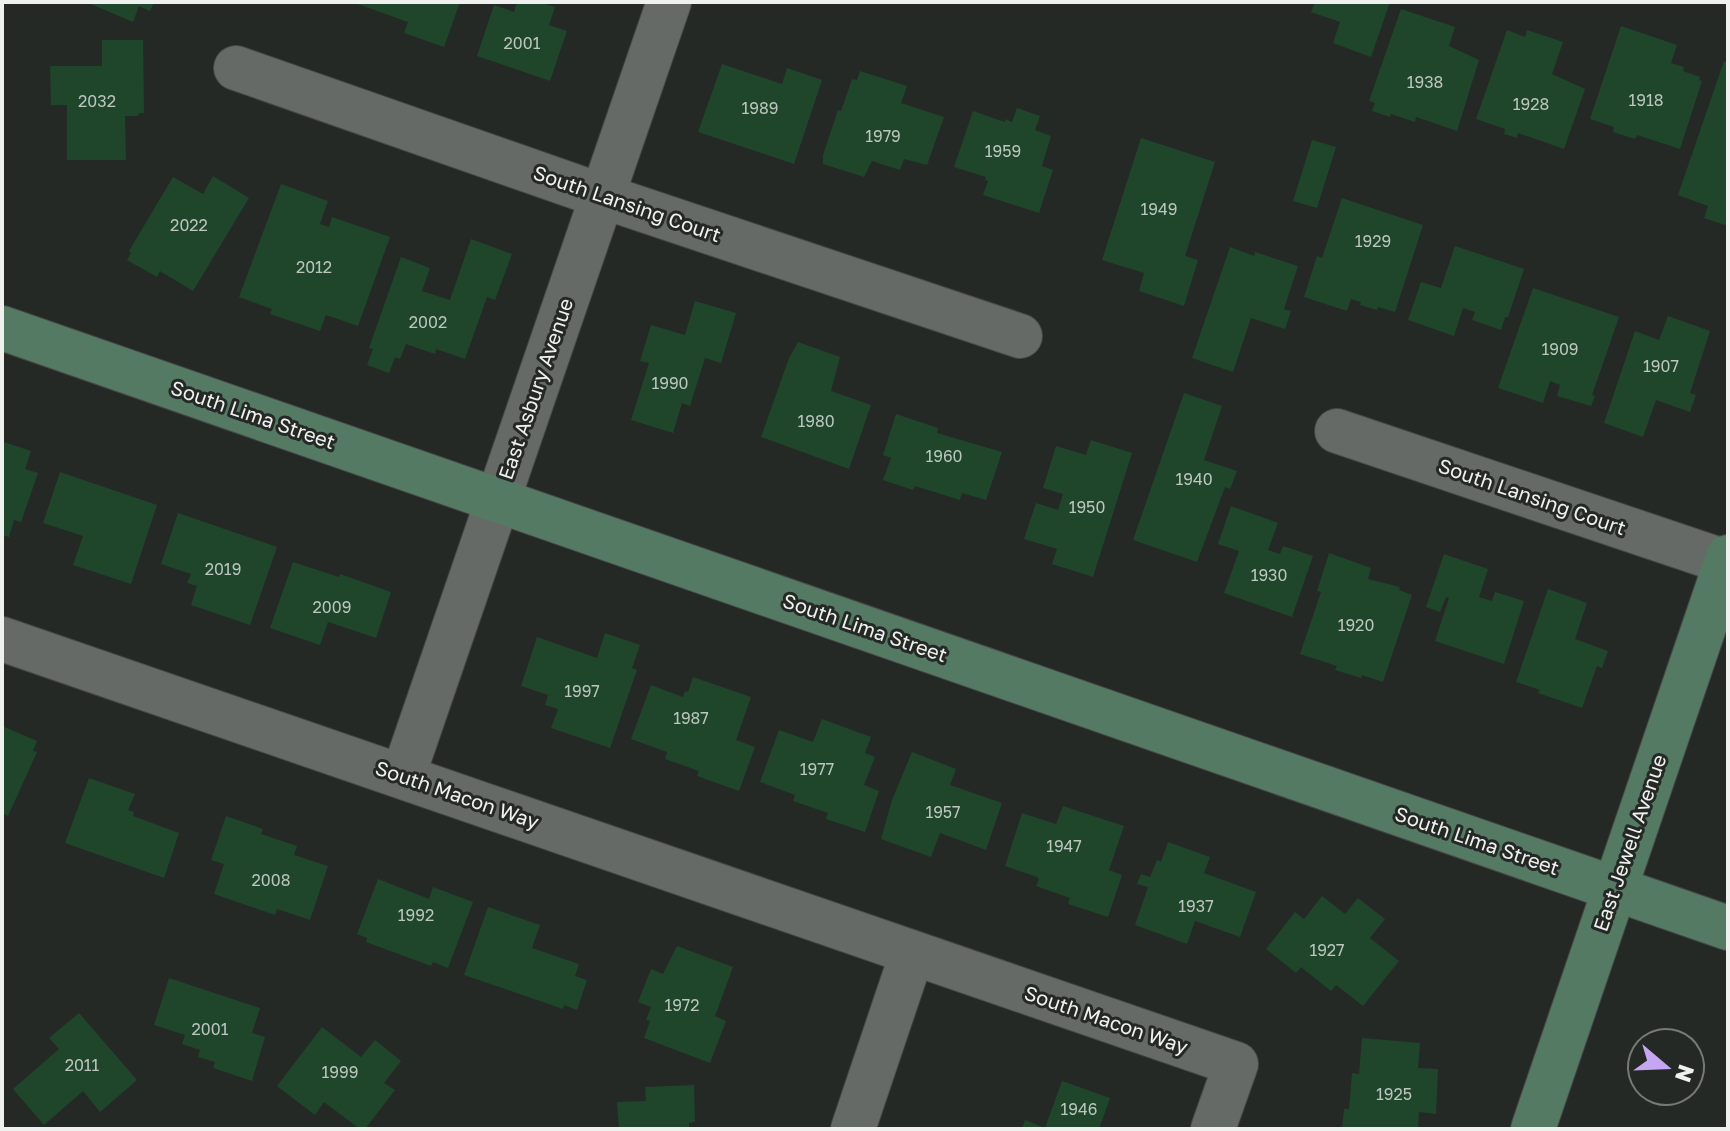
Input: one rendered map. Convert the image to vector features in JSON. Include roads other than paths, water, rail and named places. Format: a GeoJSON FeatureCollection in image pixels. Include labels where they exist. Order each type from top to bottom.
{"type":"FeatureCollection","features":[{"type":"Feature","properties":{"kind":"street","name":"East Asbury Avenue"},"geometry":{"type":"LineString","coordinates":[[403,776],[669,2]]}},
{"type":"Feature","properties":{"kind":"street","name":"South Lansing Court"},"geometry":{"type":"LineString","coordinates":[[236,68],[602,196],[1020,336]]}},
{"type":"Feature","properties":{"kind":"street","name":"South Lima Street"},"geometry":{"type":"LineString","coordinates":[[2,328],[1728,928]]}},
{"type":"Feature","properties":{"kind":"street","name":"South Lansing Court"},"geometry":{"type":"LineString","coordinates":[[1337,431],[1727,560]]}},
{"type":"Feature","properties":{"kind":"street","name":"East Jewell Avenue"},"geometry":{"type":"LineString","coordinates":[[1533,1129],[1727,560]]}},
{"type":"Feature","properties":{"kind":"street","name":"South Macon Way"},"geometry":{"type":"LineString","coordinates":[[2,639],[1236,1064],[1213,1129]]}},
{"type":"Feature","properties":{"kind":"street"},"geometry":{"type":"LineString","coordinates":[[853,1129],[912,954]]}}]}
